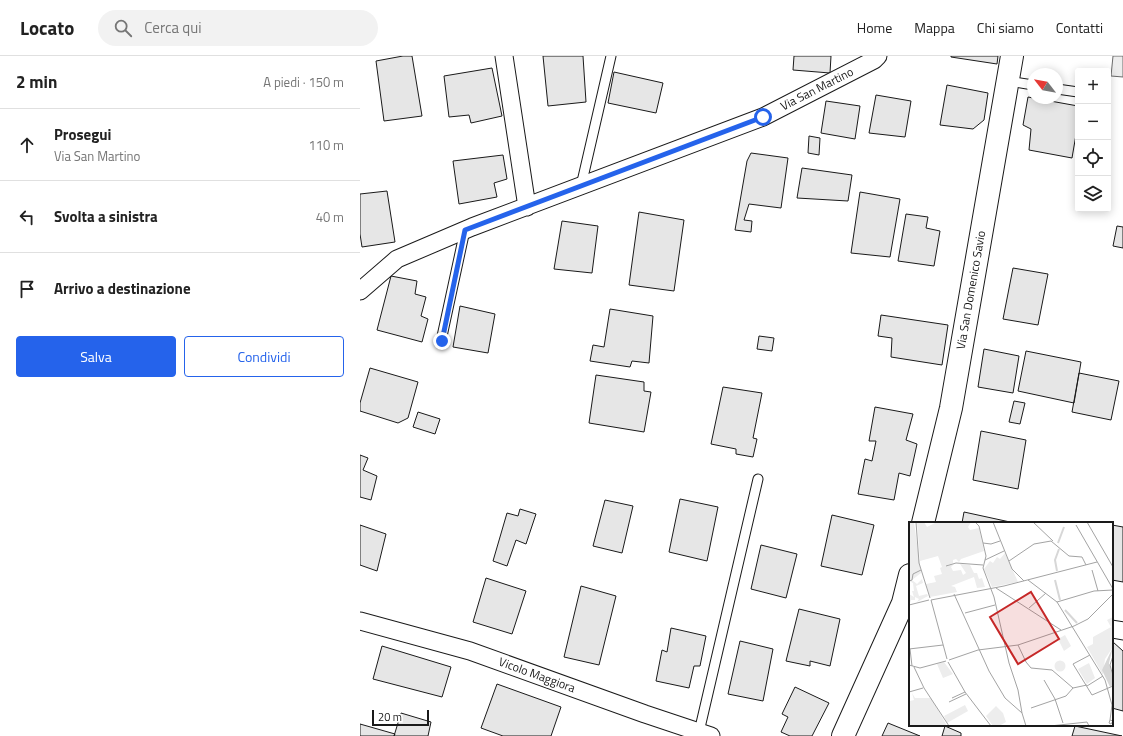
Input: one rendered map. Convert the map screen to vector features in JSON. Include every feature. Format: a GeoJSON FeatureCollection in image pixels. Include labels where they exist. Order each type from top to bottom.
{"type":"FeatureCollection","features":[{"type":"Feature","properties":{"kind":"street"},"geometry":{"type":"LineString","coordinates":[[504,56],[527,207]]}},
{"type":"Feature","properties":{"kind":"street","name":"Via San Domenico Savio"},"geometry":{"type":"LineString","coordinates":[[923,522],[951,408],[1012,56]]}},
{"type":"Feature","properties":{"kind":"street","name":"Via San Martino"},"geometry":{"type":"LineString","coordinates":[[360,291],[397,259],[465,230],[763,117],[875,57]]}},
{"type":"Feature","properties":{"kind":"street"},"geometry":{"type":"LineString","coordinates":[[843,736],[907,603],[909,584]]}},
{"type":"Feature","properties":{"kind":"street","name":"Vicolo Maggiora"},"geometry":{"type":"LineString","coordinates":[[360,621],[470,651],[705,734]]}},
{"type":"Feature","properties":{"kind":"street"},"geometry":{"type":"LineString","coordinates":[[1113,629],[1123,631]]}},
{"type":"Feature","properties":{"kind":"lane"},"geometry":{"type":"LineString","coordinates":[[581,186],[611,56]]}},
{"type":"Feature","properties":{"kind":"lane"},"geometry":{"type":"LineString","coordinates":[[1008,81],[1027,84]]}},
{"type":"Feature","properties":{"kind":"lane"},"geometry":{"type":"LineString","coordinates":[[1063,90],[1075,92]]}},
{"type":"Feature","properties":{"kind":"lane"},"geometry":{"type":"LineString","coordinates":[[442,341],[465,230]]}},
{"type":"Feature","properties":{"kind":"lane"},"geometry":{"type":"LineString","coordinates":[[705,734],[758,479]]}},
{"type":"Feature","properties":{"kind":"shaded area"},"geometry":{"type":"Polygon","coordinates":[[[1113,56],[1123,56],[1123,77],[1111,76],[1113,56]]]}},
{"type":"Feature","properties":{"kind":"building"},"geometry":{"type":"Polygon","coordinates":[[[403,56],[412,56],[422,116],[384,121],[376,61],[403,56]]]}},
{"type":"Feature","properties":{"kind":"building"},"geometry":{"type":"Polygon","coordinates":[[[543,56],[583,56],[586,102],[548,106],[543,56]]]}},
{"type":"Feature","properties":{"kind":"building"},"geometry":{"type":"Polygon","coordinates":[[[794,56],[831,56],[830,73],[793,70],[794,56]]]}},
{"type":"Feature","properties":{"kind":"building"},"geometry":{"type":"Polygon","coordinates":[[[951,56],[998,56],[997,64],[951,56]]]}},
{"type":"Feature","properties":{"kind":"building"},"geometry":{"type":"Polygon","coordinates":[[[492,68],[502,116],[471,123],[469,115],[449,117],[444,76],[492,68]]]}},
{"type":"Feature","properties":{"kind":"building"},"geometry":{"type":"Polygon","coordinates":[[[614,72],[663,83],[656,113],[608,103],[614,72]]]}},
{"type":"Feature","properties":{"kind":"building"},"geometry":{"type":"Polygon","coordinates":[[[947,85],[988,93],[984,120],[973,129],[940,125],[947,85]]]}},
{"type":"Feature","properties":{"kind":"building"},"geometry":{"type":"Polygon","coordinates":[[[876,95],[911,101],[905,137],[869,133],[876,95]]]}},
{"type":"Feature","properties":{"kind":"building"},"geometry":{"type":"Polygon","coordinates":[[[826,101],[860,106],[855,139],[821,133],[826,101]]]}},
{"type":"Feature","properties":{"kind":"building"},"geometry":{"type":"Polygon","coordinates":[[[1027,103],[1027,104],[1063,103],[1075,105],[1075,140],[1072,158],[1029,150],[1031,129],[1023,125],[1027,103]]]}},
{"type":"Feature","properties":{"kind":"building"},"geometry":{"type":"Polygon","coordinates":[[[809,136],[820,138],[819,155],[808,153],[809,136]]]}},
{"type":"Feature","properties":{"kind":"building"},"geometry":{"type":"Polygon","coordinates":[[[751,153],[788,158],[781,208],[749,204],[744,220],[752,221],[751,232],[735,230],[747,161],[751,153]]]}},
{"type":"Feature","properties":{"kind":"building"},"geometry":{"type":"Polygon","coordinates":[[[503,155],[507,179],[494,183],[497,197],[459,204],[453,161],[503,155]]]}},
{"type":"Feature","properties":{"kind":"building"},"geometry":{"type":"Polygon","coordinates":[[[802,168],[852,175],[848,201],[797,198],[802,168]]]}},
{"type":"Feature","properties":{"kind":"building"},"geometry":{"type":"Polygon","coordinates":[[[387,191],[395,242],[362,247],[360,234],[360,194],[387,191]]]}},
{"type":"Feature","properties":{"kind":"building"},"geometry":{"type":"Polygon","coordinates":[[[860,192],[900,199],[890,257],[851,253],[860,192]]]}},
{"type":"Feature","properties":{"kind":"building"},"geometry":{"type":"Polygon","coordinates":[[[639,212],[684,220],[674,291],[629,285],[639,212]]]}},
{"type":"Feature","properties":{"kind":"building"},"geometry":{"type":"Polygon","coordinates":[[[906,214],[928,217],[926,228],[940,231],[934,266],[898,261],[906,214]]]}},
{"type":"Feature","properties":{"kind":"building"},"geometry":{"type":"Polygon","coordinates":[[[562,221],[598,226],[592,273],[554,269],[562,221]]]}},
{"type":"Feature","properties":{"kind":"building"},"geometry":{"type":"Polygon","coordinates":[[[1117,226],[1123,227],[1123,248],[1113,246],[1117,226]]]}},
{"type":"Feature","properties":{"kind":"building"},"geometry":{"type":"Polygon","coordinates":[[[1013,268],[1048,274],[1038,325],[1003,319],[1013,268]]]}},
{"type":"Feature","properties":{"kind":"building"},"geometry":{"type":"Polygon","coordinates":[[[391,276],[417,281],[415,294],[426,297],[421,316],[428,319],[422,342],[377,330],[391,276]]]}},
{"type":"Feature","properties":{"kind":"building"},"geometry":{"type":"Polygon","coordinates":[[[460,306],[495,314],[488,353],[453,347],[460,306]]]}},
{"type":"Feature","properties":{"kind":"building"},"geometry":{"type":"Polygon","coordinates":[[[610,309],[653,316],[649,363],[632,361],[630,367],[590,361],[593,345],[604,347],[610,309]]]}},
{"type":"Feature","properties":{"kind":"building"},"geometry":{"type":"Polygon","coordinates":[[[881,315],[948,325],[942,365],[891,357],[892,338],[878,336],[881,315]]]}},
{"type":"Feature","properties":{"kind":"building"},"geometry":{"type":"Polygon","coordinates":[[[759,336],[774,338],[772,351],[757,349],[759,336]]]}},
{"type":"Feature","properties":{"kind":"building"},"geometry":{"type":"Polygon","coordinates":[[[984,349],[1019,356],[1013,393],[978,387],[984,349]]]}},
{"type":"Feature","properties":{"kind":"building"},"geometry":{"type":"Polygon","coordinates":[[[1026,351],[1081,362],[1074,403],[1018,391],[1026,351]]]}},
{"type":"Feature","properties":{"kind":"building"},"geometry":{"type":"Polygon","coordinates":[[[370,368],[418,382],[408,418],[398,423],[360,411],[360,403],[370,368]]]}},
{"type":"Feature","properties":{"kind":"building"},"geometry":{"type":"Polygon","coordinates":[[[1079,373],[1119,381],[1111,420],[1072,412],[1079,373]]]}},
{"type":"Feature","properties":{"kind":"building"},"geometry":{"type":"Polygon","coordinates":[[[596,375],[644,382],[644,391],[651,392],[644,432],[589,423],[596,375]]]}},
{"type":"Feature","properties":{"kind":"building"},"geometry":{"type":"Polygon","coordinates":[[[723,387],[762,393],[753,438],[757,439],[753,457],[736,454],[736,449],[711,444],[723,387]]]}},
{"type":"Feature","properties":{"kind":"building"},"geometry":{"type":"Polygon","coordinates":[[[1014,401],[1025,403],[1020,424],[1009,422],[1014,401]]]}},
{"type":"Feature","properties":{"kind":"building"},"geometry":{"type":"Polygon","coordinates":[[[875,407],[913,414],[906,440],[917,444],[910,476],[899,473],[894,500],[858,494],[865,459],[872,461],[876,441],[869,441],[875,407]]]}},
{"type":"Feature","properties":{"kind":"building"},"geometry":{"type":"Polygon","coordinates":[[[418,412],[440,419],[435,434],[413,427],[418,412]]]}},
{"type":"Feature","properties":{"kind":"building"},"geometry":{"type":"Polygon","coordinates":[[[981,431],[1026,440],[1018,489],[973,480],[981,431]]]}},
{"type":"Feature","properties":{"kind":"building"},"geometry":{"type":"Polygon","coordinates":[[[360,455],[368,458],[363,470],[377,476],[371,500],[360,497],[360,455]]]}},
{"type":"Feature","properties":{"kind":"building"},"geometry":{"type":"Polygon","coordinates":[[[680,499],[718,507],[707,561],[669,552],[680,499]]]}},
{"type":"Feature","properties":{"kind":"building"},"geometry":{"type":"Polygon","coordinates":[[[605,500],[633,506],[622,553],[593,546],[605,500]]]}},
{"type":"Feature","properties":{"kind":"building"},"geometry":{"type":"Polygon","coordinates":[[[520,509],[536,514],[526,544],[516,540],[507,566],[493,561],[507,513],[518,516],[520,509]]]}},
{"type":"Feature","properties":{"kind":"building"},"geometry":{"type":"Polygon","coordinates":[[[964,512],[1010,522],[962,522],[964,512]]]}},
{"type":"Feature","properties":{"kind":"building"},"geometry":{"type":"Polygon","coordinates":[[[832,515],[874,525],[862,575],[821,566],[832,515]]]}},
{"type":"Feature","properties":{"kind":"building"},"geometry":{"type":"Polygon","coordinates":[[[360,525],[386,534],[377,571],[360,565],[360,525]]]}},
{"type":"Feature","properties":{"kind":"building"},"geometry":{"type":"Polygon","coordinates":[[[1113,525],[1123,527],[1123,582],[1113,580],[1113,525]]]}},
{"type":"Feature","properties":{"kind":"building"},"geometry":{"type":"Polygon","coordinates":[[[761,545],[797,554],[786,598],[751,589],[761,545]]]}},
{"type":"Feature","properties":{"kind":"building"},"geometry":{"type":"Polygon","coordinates":[[[486,578],[526,591],[512,634],[473,622],[486,578]]]}},
{"type":"Feature","properties":{"kind":"building"},"geometry":{"type":"Polygon","coordinates":[[[581,586],[616,596],[599,665],[564,657],[581,586]]]}},
{"type":"Feature","properties":{"kind":"building"},"geometry":{"type":"Polygon","coordinates":[[[799,609],[840,619],[830,666],[810,661],[810,666],[786,661],[799,609]]]}},
{"type":"Feature","properties":{"kind":"building"},"geometry":{"type":"Polygon","coordinates":[[[671,628],[706,636],[700,666],[694,666],[689,688],[656,681],[662,650],[667,652],[671,628]]]}},
{"type":"Feature","properties":{"kind":"building"},"geometry":{"type":"Polygon","coordinates":[[[740,641],[773,649],[763,701],[728,694],[740,641]]]}},
{"type":"Feature","properties":{"kind":"building"},"geometry":{"type":"Polygon","coordinates":[[[1113,642],[1123,651],[1123,711],[1113,708],[1113,642]]]}},
{"type":"Feature","properties":{"kind":"building"},"geometry":{"type":"Polygon","coordinates":[[[382,646],[451,667],[442,697],[373,679],[382,646]]]}},
{"type":"Feature","properties":{"kind":"building"},"geometry":{"type":"Polygon","coordinates":[[[497,684],[561,707],[551,736],[503,736],[481,728],[497,684]]]}},
{"type":"Feature","properties":{"kind":"building"},"geometry":{"type":"Polygon","coordinates":[[[795,687],[829,703],[812,736],[790,736],[781,732],[788,717],[782,714],[795,687]]]}},
{"type":"Feature","properties":{"kind":"building"},"geometry":{"type":"Polygon","coordinates":[[[401,713],[431,722],[428,736],[394,736],[401,713]]]}},
{"type":"Feature","properties":{"kind":"building"},"geometry":{"type":"Polygon","coordinates":[[[888,723],[920,736],[882,736],[888,723]]]}},
{"type":"Feature","properties":{"kind":"building"},"geometry":{"type":"Polygon","coordinates":[[[360,724],[395,734],[394,736],[360,736],[360,724]]]}},
{"type":"Feature","properties":{"kind":"building"},"geometry":{"type":"Polygon","coordinates":[[[945,726],[961,733],[961,736],[942,736],[945,726]]]}},
{"type":"Feature","properties":{"kind":"building"},"geometry":{"type":"Polygon","coordinates":[[[1075,726],[1122,736],[1072,736],[1075,726]]]}},
{"type":"Feature","properties":{"kind":"route"},"geometry":{"type":"LineString","coordinates":[[442,341],[465,230],[763,117]]}}]}
